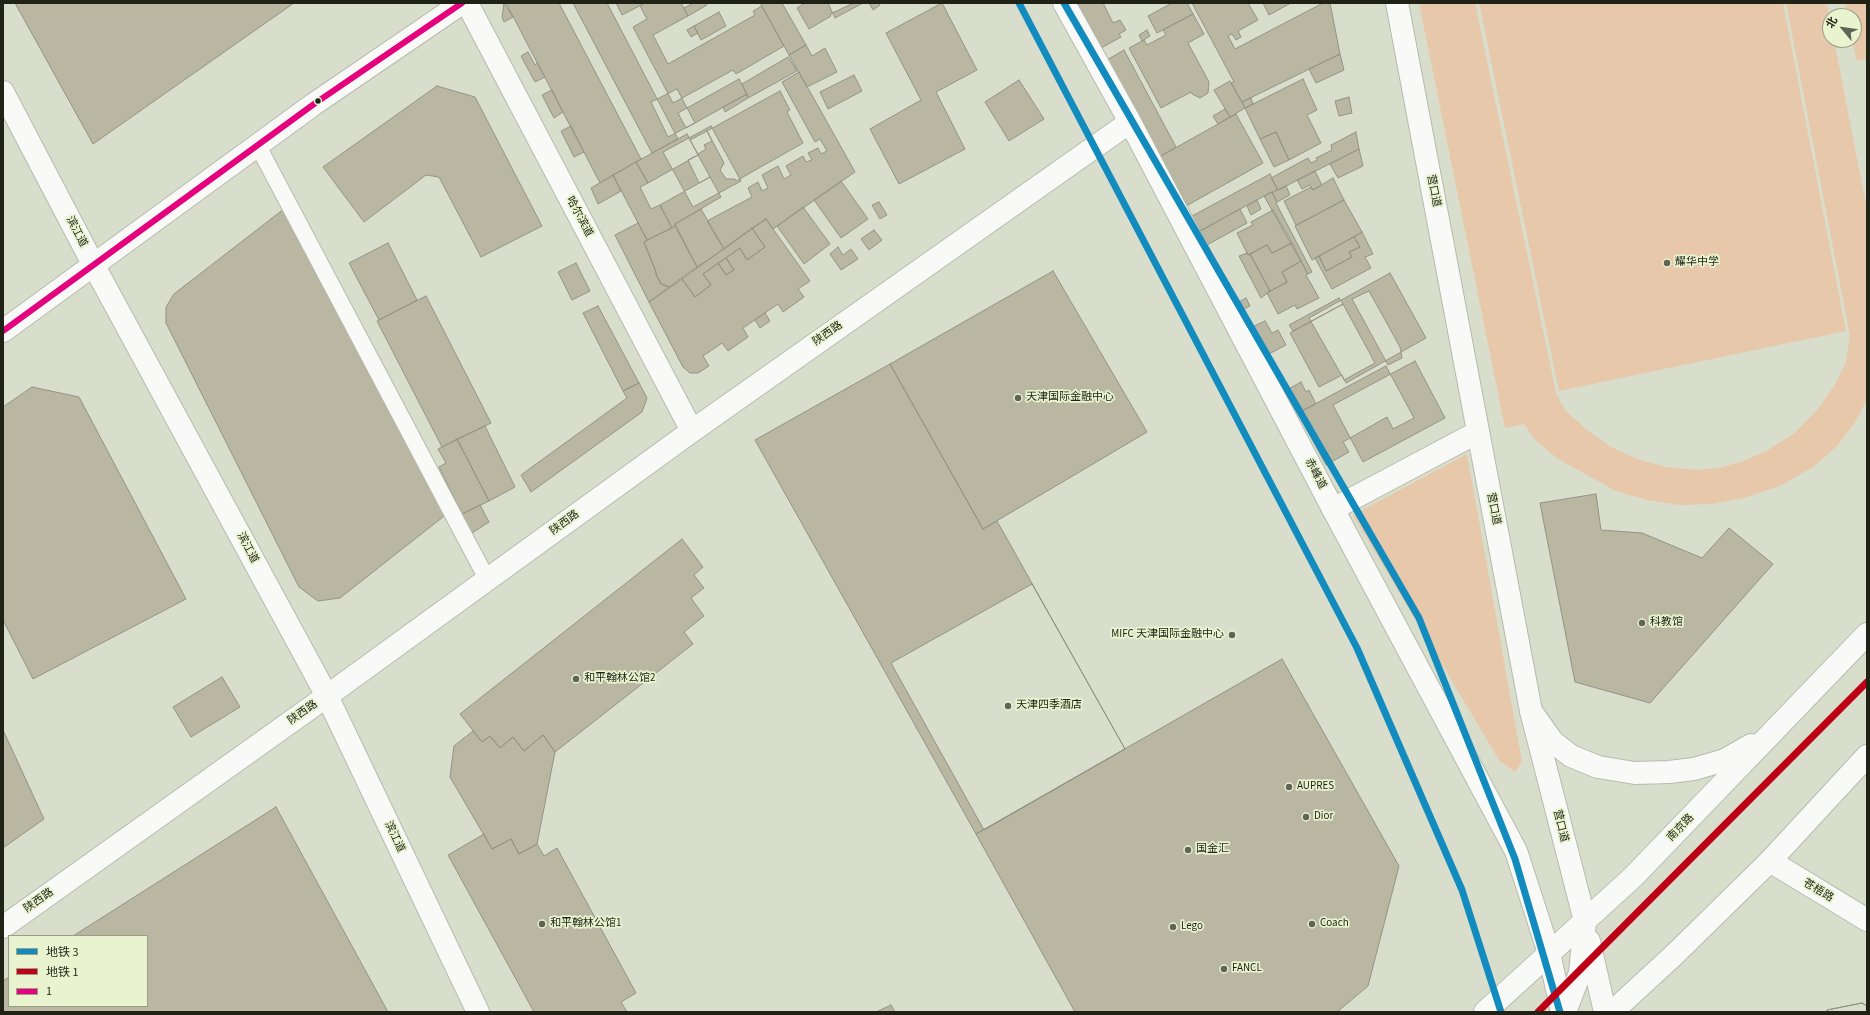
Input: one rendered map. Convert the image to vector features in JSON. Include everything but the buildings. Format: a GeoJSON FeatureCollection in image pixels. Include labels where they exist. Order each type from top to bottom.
{"type":"FeatureCollection","features":[{"type":"Feature","properties":{"kind":"street"},"geometry":{"type":"LineString","coordinates":[[3,331],[314,104],[462,3]]}},
{"type":"Feature","properties":{"kind":"street","name":"哈尔滨道"},"geometry":{"type":"LineString","coordinates":[[467,3],[692,430]]}},
{"type":"Feature","properties":{"kind":"street","name":"赤峰道"},"geometry":{"type":"LineString","coordinates":[[1064,3],[1130,122],[1333,509],[1516,851],[1549,953]]}},
{"type":"Feature","properties":{"kind":"street","name":"营口道"},"geometry":{"type":"LineString","coordinates":[[1397,3],[1531,711],[1585,921],[1605,1012]]}},
{"type":"Feature","properties":{"kind":"street","name":"滨江道"},"geometry":{"type":"LineString","coordinates":[[3,92],[93,264],[327,696],[478,1012]]}},
{"type":"Feature","properties":{"kind":"street","name":"陕西路"},"geometry":{"type":"LineString","coordinates":[[3,927],[327,696],[692,430],[1130,122]]}},
{"type":"Feature","properties":{"kind":"street"},"geometry":{"type":"LineString","coordinates":[[1333,509],[1478,432]]}},
{"type":"Feature","properties":{"kind":"street","name":"南京路"},"geometry":{"type":"LineString","coordinates":[[1485,1012],[1634,877],[1867,634]]}},
{"type":"Feature","properties":{"kind":"street"},"geometry":{"type":"LineString","coordinates":[[1531,711],[1553,742],[1571,756],[1598,767],[1635,773],[1669,772],[1694,769],[1725,760],[1773,732]]}},
{"type":"Feature","properties":{"kind":"street"},"geometry":{"type":"LineString","coordinates":[[1612,1012],[1674,956],[1770,862],[1867,756]]}},
{"type":"Feature","properties":{"kind":"street","name":"苍梧路"},"geometry":{"type":"LineString","coordinates":[[1770,862],[1867,920]]}},
{"type":"Feature","properties":{"kind":"street"},"geometry":{"type":"LineString","coordinates":[[1565,1012],[1580,973],[1585,921]]}},
{"type":"Feature","properties":{"kind":"street"},"geometry":{"type":"LineString","coordinates":[[1549,953],[1562,1012]]}},
{"type":"Feature","properties":{"kind":"lane"},"geometry":{"type":"LineString","coordinates":[[258,146],[487,580]]}},
{"type":"Feature","properties":{"kind":"shaded area"},"geometry":{"type":"Polygon","coordinates":[[[1419,3],[1475,3],[1556,393],[1565,410],[1587,430],[1611,447],[1637,459],[1666,467],[1697,470],[1718,468],[1741,462],[1768,450],[1795,433],[1818,409],[1836,383],[1846,362],[1850,336],[1786,3],[1827,3],[1828,8],[1822,8],[1822,48],[1836,48],[1867,210],[1867,399],[1856,421],[1837,446],[1813,467],[1782,485],[1744,498],[1712,504],[1680,505],[1647,500],[1616,491],[1558,459],[1535,440],[1524,424],[1505,428],[1419,3]]]}},
{"type":"Feature","properties":{"kind":"shaded area"},"geometry":{"type":"Polygon","coordinates":[[[1479,3],[1783,3],[1846,331],[1559,391],[1479,3]]]}},
{"type":"Feature","properties":{"kind":"shaded area"},"geometry":{"type":"Polygon","coordinates":[[[1844,3],[1867,3],[1867,59],[1857,61],[1854,48],[1862,48],[1862,8],[1845,8],[1844,3]]]}},
{"type":"Feature","properties":{"kind":"shaded area"},"geometry":{"type":"Polygon","coordinates":[[[1467,454],[1522,762],[1515,772],[1499,760],[1353,515],[1467,454]]]}},
{"type":"Feature","properties":{"kind":"metro line","name":"3"},"geometry":{"type":"LineString","coordinates":[[1019,3],[1357,648],[1462,890],[1501,1012]]}},
{"type":"Feature","properties":{"kind":"metro line","name":"3"},"geometry":{"type":"LineString","coordinates":[[1064,3],[1419,618],[1515,859],[1560,1012]]}},
{"type":"Feature","properties":{"kind":"metro line","name":"1"},"geometry":{"type":"LineString","coordinates":[[1538,1012],[1867,682]]}},
{"type":"Feature","properties":{"kind":"transit line","name":"1"},"geometry":{"type":"LineString","coordinates":[[3,331],[314,104],[462,3]]}},
{"type":"Feature","properties":{"kind":"place","name":"耀华中学"},"geometry":{"type":"Point","coordinates":[1667,263]}},
{"type":"Feature","properties":{"kind":"place","name":"天津国际金融中心"},"geometry":{"type":"Point","coordinates":[1018,398]}},
{"type":"Feature","properties":{"kind":"place","name":"科教馆"},"geometry":{"type":"Point","coordinates":[1642,623]}},
{"type":"Feature","properties":{"kind":"place","name":"MIFC 天津国际金融中心"},"geometry":{"type":"Point","coordinates":[1232,635]}},
{"type":"Feature","properties":{"kind":"place","name":"和平翰林公馆2"},"geometry":{"type":"Point","coordinates":[576,679]}},
{"type":"Feature","properties":{"kind":"place","name":"天津四季酒店"},"geometry":{"type":"Point","coordinates":[1008,706]}},
{"type":"Feature","properties":{"kind":"place","name":"AUPRES"},"geometry":{"type":"Point","coordinates":[1289,787]}},
{"type":"Feature","properties":{"kind":"place","name":"Dior"},"geometry":{"type":"Point","coordinates":[1306,817]}},
{"type":"Feature","properties":{"kind":"place","name":"国金汇"},"geometry":{"type":"Point","coordinates":[1188,850]}},
{"type":"Feature","properties":{"kind":"place","name":"和平翰林公馆1"},"geometry":{"type":"Point","coordinates":[542,924]}},
{"type":"Feature","properties":{"kind":"place","name":"Coach"},"geometry":{"type":"Point","coordinates":[1312,924]}},
{"type":"Feature","properties":{"kind":"place","name":"Lego"},"geometry":{"type":"Point","coordinates":[1173,927]}},
{"type":"Feature","properties":{"kind":"place","name":"FANCL"},"geometry":{"type":"Point","coordinates":[1224,969]}}]}
